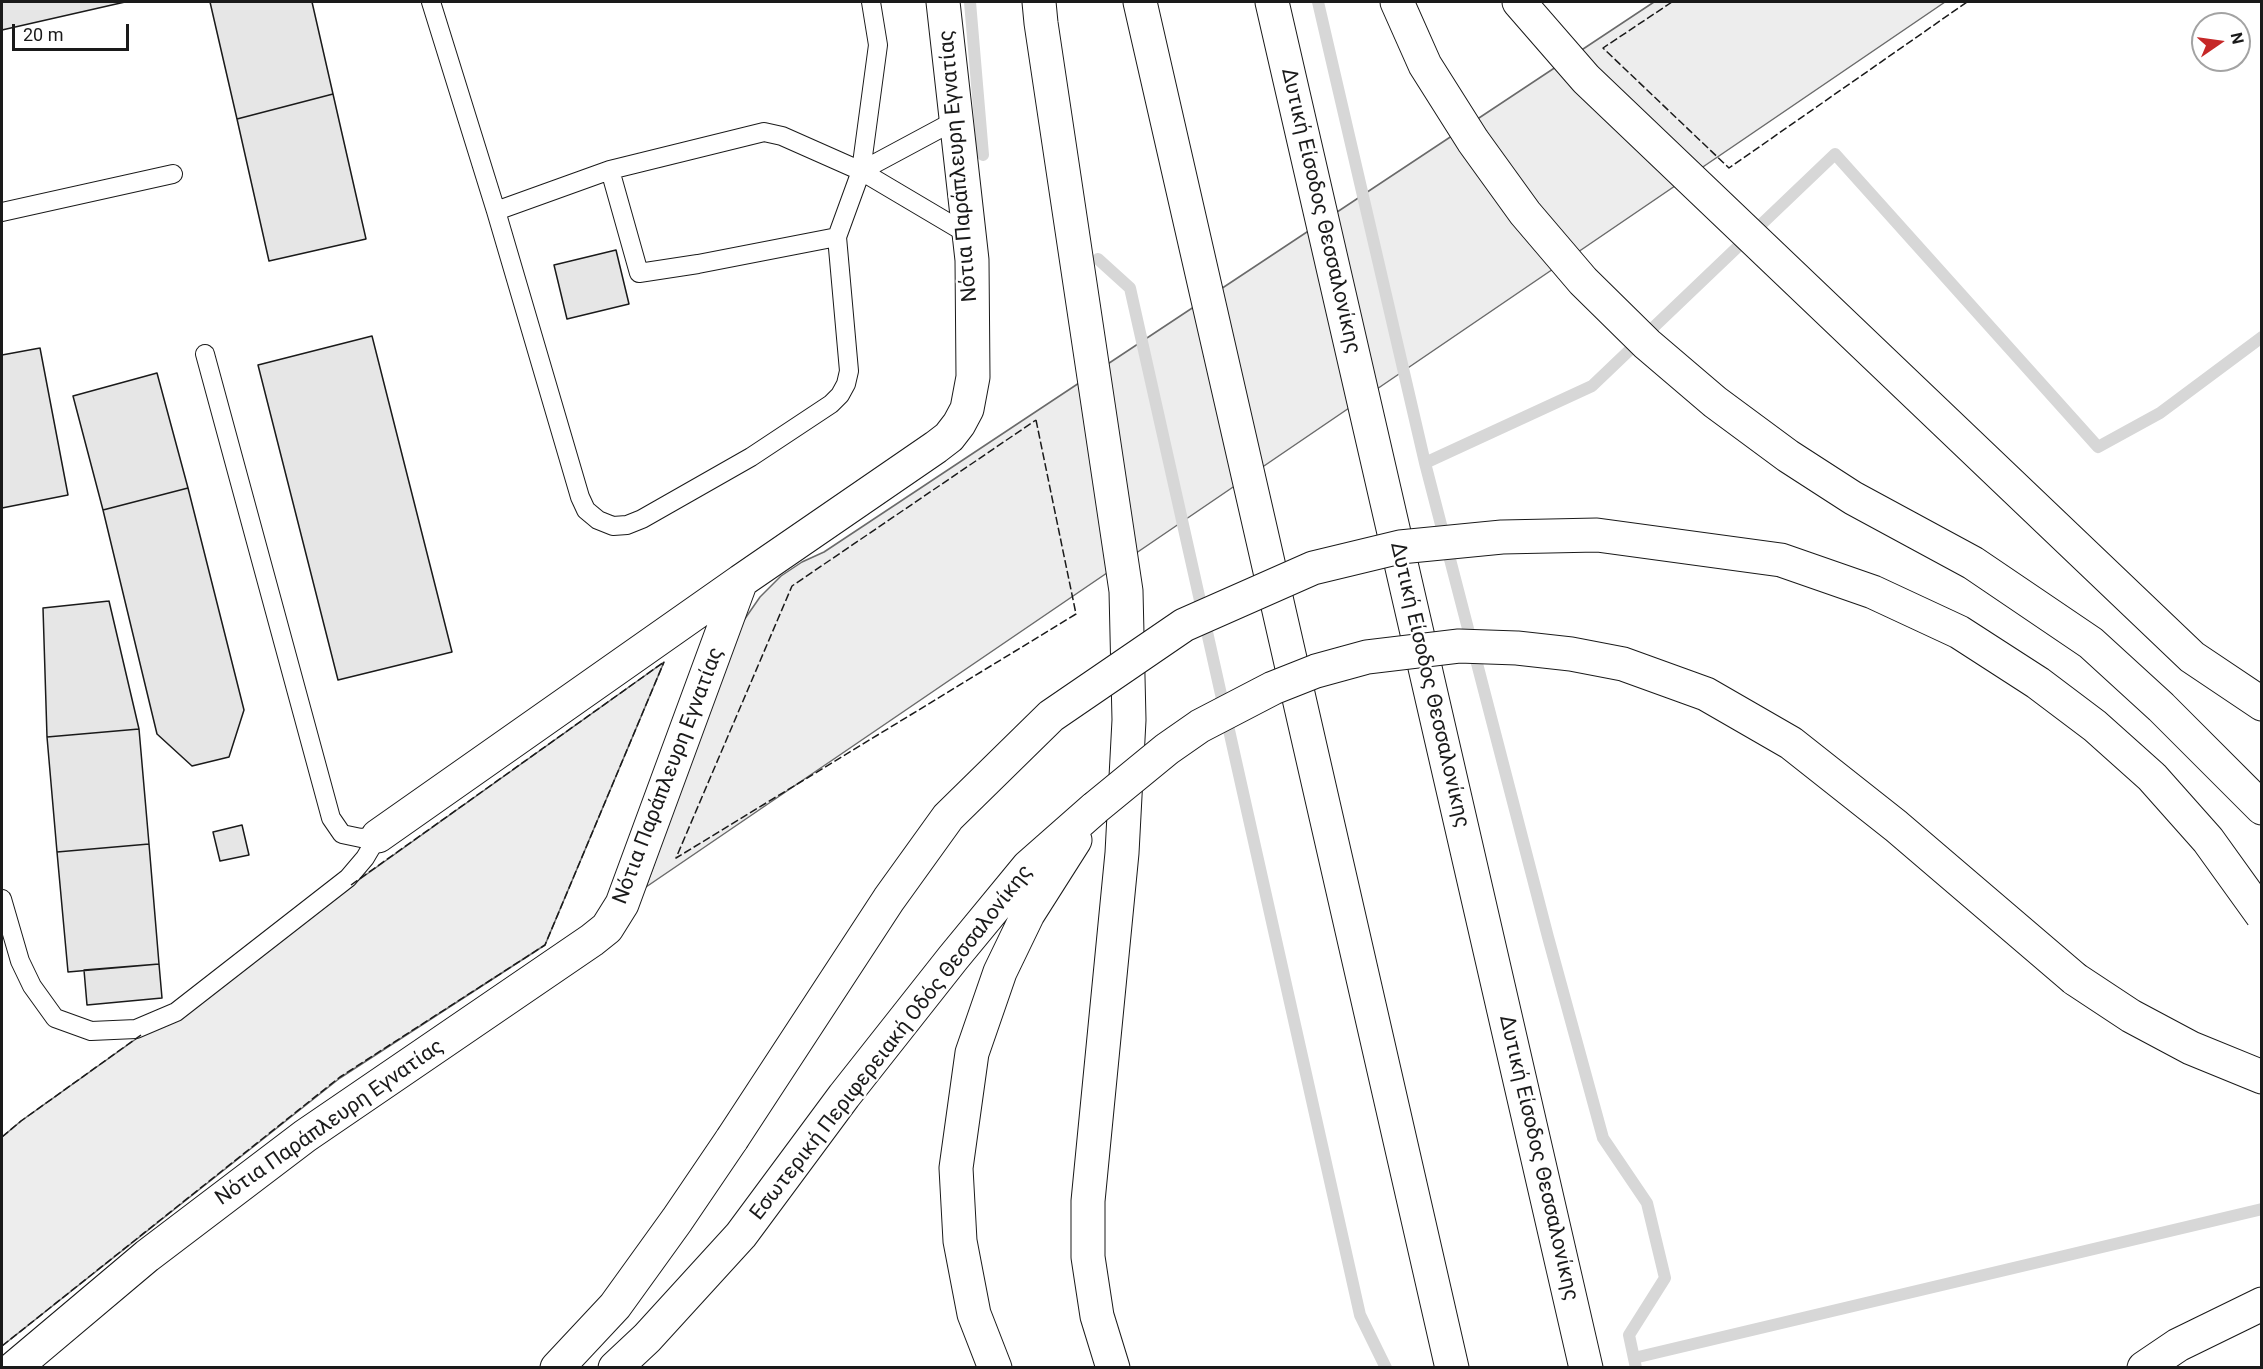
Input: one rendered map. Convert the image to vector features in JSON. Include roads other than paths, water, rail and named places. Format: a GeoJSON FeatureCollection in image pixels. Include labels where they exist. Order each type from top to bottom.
{"type":"FeatureCollection","features":[{"type":"Feature","properties":{"kind":"main road","name":"Νότια Παράπλευρη Εγνατίας"},"geometry":{"type":"LineString","coordinates":[[14,1368],[147,1256],[305,1136],[607,928],[622,904],[741,581],[936,447],[949,437],[959,424],[967,409],[973,377],[972,260],[943,2]]}},
{"type":"Feature","properties":{"kind":"main road"},"geometry":{"type":"LineString","coordinates":[[1040,2],[1044,46],[1126,591],[1130,720],[1122,853],[1088,1201],[1088,1257],[1097,1316],[1113,1368]]}},
{"type":"Feature","properties":{"kind":"main road"},"geometry":{"type":"LineString","coordinates":[[1140,2],[1452,1368]]}},
{"type":"Feature","properties":{"kind":"main road","name":"Δυτική Είσοδος Θεσσαλονίκης"},"geometry":{"type":"LineString","coordinates":[[1272,2],[1586,1368]]}},
{"type":"Feature","properties":{"kind":"main road"},"geometry":{"type":"LineString","coordinates":[[1397,2],[1425,65],[1473,141],[1525,213],[1583,281],[1647,344],[1715,402],[1788,456],[1853,498],[1972,563],[2091,643],[2161,707],[2262,808]]}},
{"type":"Feature","properties":{"kind":"main road"},"geometry":{"type":"LineString","coordinates":[[1519,2],[1586,79],[2192,657],[2262,704]]}},
{"type":"Feature","properties":{"kind":"main road"},"geometry":{"type":"LineString","coordinates":[[557,1368],[615,1306],[678,1220],[889,899],[948,817],[1051,716],[1184,625],[1313,568],[1400,547],[1502,537],[1597,536],[1781,560],[1873,592],[1959,632],[2038,684],[2095,726],[2152,777],[2208,840],[2262,915]]}},
{"type":"Feature","properties":{"kind":"main road"},"geometry":{"type":"LineString","coordinates":[[378,836],[741,581]]}},
{"type":"Feature","properties":{"kind":"main road","name":"Εσωτερική Περιφερειακή Οδός Θεσσαλονίκης"},"geometry":{"type":"LineString","coordinates":[[615,1368],[647,1338],[741,1235],[844,1096],[1028,867],[1167,748],[1200,726],[1273,688],[1367,657],[1418,649],[1459,646],[1517,648],[1571,654],[1623,664],[1706,694],[1791,742],[1896,826],[2075,979],[2131,1016],[2191,1048],[2262,1077]]}},
{"type":"Feature","properties":{"kind":"main road"},"geometry":{"type":"LineString","coordinates":[[995,1368],[974,1314],[960,1241],[956,1168],[972,1053],[1000,972],[1028,914],[1095,808]]}},
{"type":"Feature","properties":{"kind":"main road"},"geometry":{"type":"LineString","coordinates":[[2144,1368],[2178,1345],[2262,1304]]}},
{"type":"Feature","properties":{"kind":"lane"},"geometry":{"type":"LineString","coordinates":[[431,2],[496,211],[580,497],[586,510],[598,520],[613,526],[627,525],[642,519],[751,457],[831,404],[846,384],[849,371],[837,237],[861,171],[878,45],[871,2]]}},
{"type":"Feature","properties":{"kind":"lane"},"geometry":{"type":"LineString","coordinates":[[861,171],[956,120]]}},
{"type":"Feature","properties":{"kind":"lane"},"geometry":{"type":"LineString","coordinates":[[496,211],[610,170],[764,132],[783,135],[861,171],[969,235]]}},
{"type":"Feature","properties":{"kind":"lane"},"geometry":{"type":"LineString","coordinates":[[610,170],[639,273],[837,237]]}},
{"type":"Feature","properties":{"kind":"lane"},"geometry":{"type":"LineString","coordinates":[[2,212],[173,174]]}},
{"type":"Feature","properties":{"kind":"lane"},"geometry":{"type":"LineString","coordinates":[[205,354],[332,818],[342,834],[361,838],[378,836]]}},
{"type":"Feature","properties":{"kind":"lane"},"geometry":{"type":"LineString","coordinates":[[2,899],[20,962],[32,986],[55,1018],[90,1031],[136,1029],[176,1012],[348,878],[365,858],[378,836]]}},
{"type":"Feature","properties":{"kind":"waterway"},"geometry":{"type":"LineString","coordinates":[[970,2],[983,155]]}},
{"type":"Feature","properties":{"kind":"waterway"},"geometry":{"type":"LineString","coordinates":[[1318,2],[1425,463]]}},
{"type":"Feature","properties":{"kind":"waterway"},"geometry":{"type":"LineString","coordinates":[[1636,1368],[1629,1335],[1665,1278],[1647,1203],[1603,1138],[1548,937],[1425,463],[1592,386],[1835,154],[2098,447],[2160,413],[2262,337]]}},
{"type":"Feature","properties":{"kind":"waterway"},"geometry":{"type":"LineString","coordinates":[[1098,259],[1130,288],[1360,1315],[1386,1368]]}},
{"type":"Feature","properties":{"kind":"waterway"},"geometry":{"type":"LineString","coordinates":[[1634,1358],[2262,1209]]}}]}
